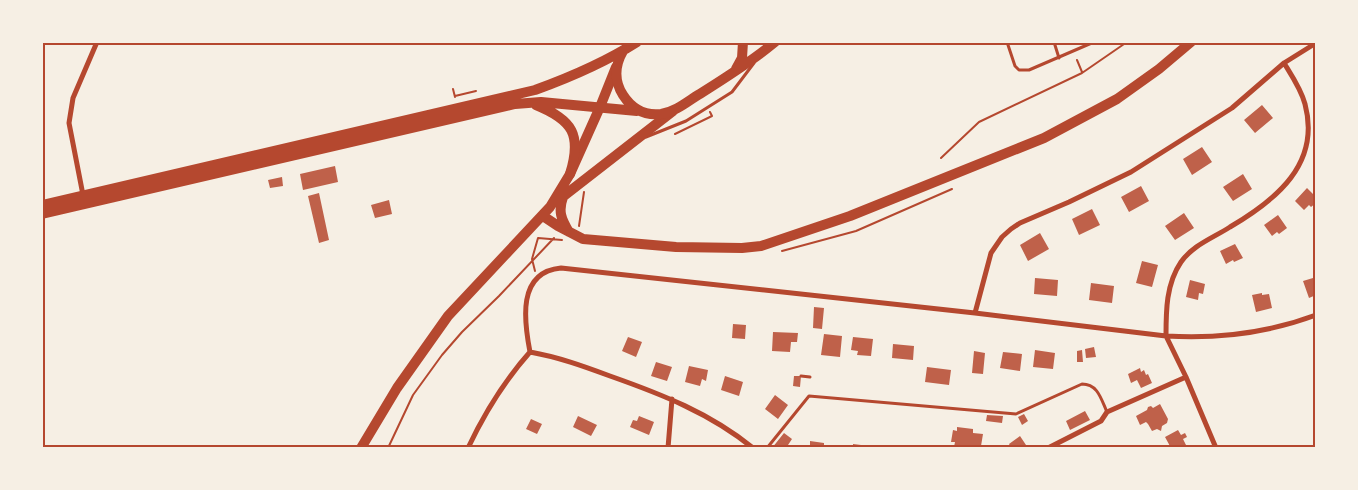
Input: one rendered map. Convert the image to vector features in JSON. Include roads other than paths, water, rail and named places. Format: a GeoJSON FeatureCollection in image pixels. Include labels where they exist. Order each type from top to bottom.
{"type":"FeatureCollection","features":[{"type":"Feature","properties":{"kind":"main road"},"geometry":{"type":"LineString","coordinates":[[42,205],[535,90],[576,75],[637,42]]}},
{"type":"Feature","properties":{"kind":"main road"},"geometry":{"type":"LineString","coordinates":[[734,72],[742,58],[745,42]]}},
{"type":"Feature","properties":{"kind":"main road"},"geometry":{"type":"LineString","coordinates":[[550,207],[673,111],[761,54],[775,42]]}},
{"type":"Feature","properties":{"kind":"main road"},"geometry":{"type":"LineString","coordinates":[[543,216],[571,234],[583,239],[676,246],[742,248],[761,246],[850,216],[1044,138],[1117,99],[1159,69],[1191,42]]}},
{"type":"Feature","properties":{"kind":"main road"},"geometry":{"type":"LineString","coordinates":[[361,448],[397,388],[448,316],[550,207],[570,174],[623,51]]}},
{"type":"Feature","properties":{"kind":"main road"},"geometry":{"type":"LineString","coordinates":[[616,67],[617,81],[621,92],[637,111]]}},
{"type":"Feature","properties":{"kind":"main road"},"geometry":{"type":"LineString","coordinates":[[42,214],[495,108],[528,102],[600,107],[660,114],[673,111]]}},
{"type":"Feature","properties":{"kind":"main road"},"geometry":{"type":"LineString","coordinates":[[528,102],[555,113],[567,123],[574,136],[576,149],[570,174]]}},
{"type":"Feature","properties":{"kind":"main road"},"geometry":{"type":"LineString","coordinates":[[563,197],[560,213],[571,234]]}},
{"type":"Feature","properties":{"kind":"street"},"geometry":{"type":"LineString","coordinates":[[83,196],[69,123],[73,98],[98,42]]}},
{"type":"Feature","properties":{"kind":"street"},"geometry":{"type":"LineString","coordinates":[[975,313],[991,253],[1002,237],[1011,229],[1020,222],[1069,202],[1131,172],[1232,108],[1284,63],[1316,42]]}},
{"type":"Feature","properties":{"kind":"street"},"geometry":{"type":"LineString","coordinates":[[1216,448],[1186,377],[1166,336],[1168,295],[1173,276],[1181,262],[1199,244],[1253,212],[1282,190],[1296,171],[1303,156],[1307,114],[1300,90],[1284,63]]}},
{"type":"Feature","properties":{"kind":"street"},"geometry":{"type":"LineString","coordinates":[[530,352],[525,319],[528,294],[537,278],[548,271],[561,268],[975,313],[1166,336],[1212,336],[1252,332],[1316,316]]}},
{"type":"Feature","properties":{"kind":"street"},"geometry":{"type":"LineString","coordinates":[[530,352],[557,357],[672,399],[717,422],[753,448]]}},
{"type":"Feature","properties":{"kind":"street"},"geometry":{"type":"LineString","coordinates":[[468,448],[496,398],[519,364],[530,352]]}},
{"type":"Feature","properties":{"kind":"street"},"geometry":{"type":"LineString","coordinates":[[1048,448],[1101,421],[1107,412],[1186,377]]}},
{"type":"Feature","properties":{"kind":"street"},"geometry":{"type":"LineString","coordinates":[[668,448],[672,399]]}},
{"type":"Feature","properties":{"kind":"lane"},"geometry":{"type":"LineString","coordinates":[[1006,42],[1015,66],[1020,70],[1029,70],[1094,42]]}},
{"type":"Feature","properties":{"kind":"lane"},"geometry":{"type":"LineString","coordinates":[[1054,42],[1059,58]]}},
{"type":"Feature","properties":{"kind":"lane"},"geometry":{"type":"LineString","coordinates":[[629,144],[686,121],[732,92],[761,54]]}},
{"type":"Feature","properties":{"kind":"lane"},"geometry":{"type":"LineString","coordinates":[[801,376],[810,377]]}},
{"type":"Feature","properties":{"kind":"lane"},"geometry":{"type":"LineString","coordinates":[[767,448],[809,396],[1016,414],[1082,384],[1088,384],[1097,390],[1107,412]]}}]}
